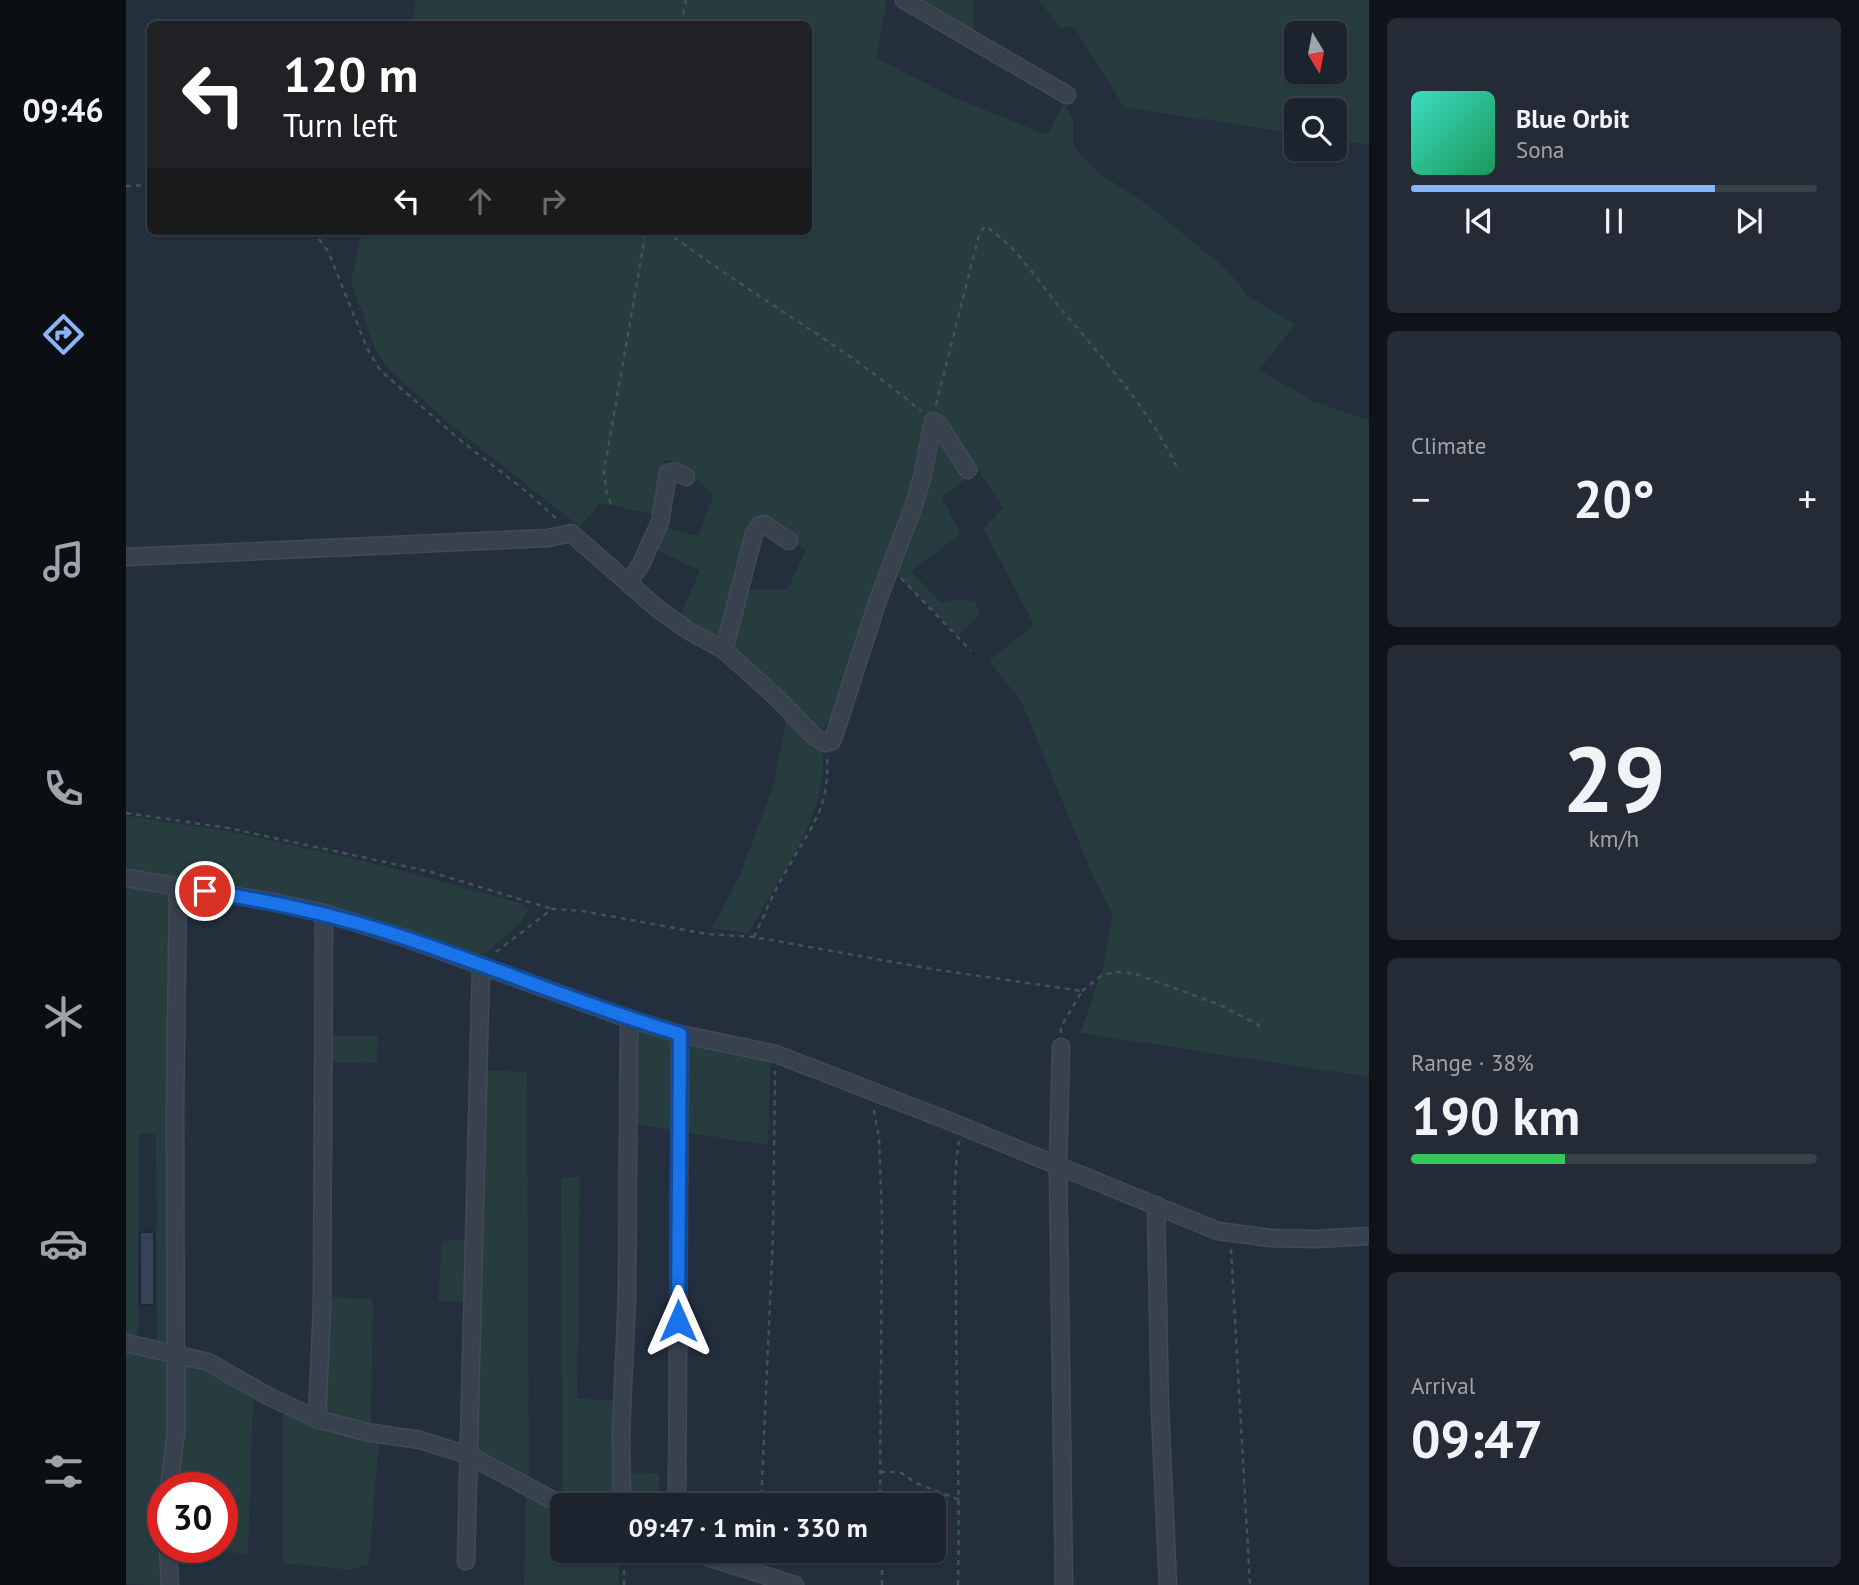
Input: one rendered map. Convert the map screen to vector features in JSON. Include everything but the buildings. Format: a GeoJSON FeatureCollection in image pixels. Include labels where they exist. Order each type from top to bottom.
{"type":"FeatureCollection","features":[{"type":"Feature","properties":{"kind":"street"},"geometry":{"type":"LineString","coordinates":[[904,0],[1067,95]]}},
{"type":"Feature","properties":{"kind":"street"},"geometry":{"type":"LineString","coordinates":[[126,556],[548,538],[571,533],[658,609],[689,631],[724,650],[815,737],[825,743],[832,740],[837,727],[923,474],[933,421],[939,425],[968,470]]}},
{"type":"Feature","properties":{"kind":"street"},"geometry":{"type":"LineString","coordinates":[[629,582],[641,564],[660,522],[668,473],[675,471],[686,477]]}},
{"type":"Feature","properties":{"kind":"street"},"geometry":{"type":"LineString","coordinates":[[724,650],[754,534],[760,525],[764,524],[789,541]]}},
{"type":"Feature","properties":{"kind":"street"},"geometry":{"type":"LineString","coordinates":[[126,878],[273,902],[324,914],[408,939],[629,1019],[680,1034],[776,1054],[871,1089],[1219,1231],[1282,1238],[1369,1236]]}},
{"type":"Feature","properties":{"kind":"street"},"geometry":{"type":"LineString","coordinates":[[171,1472],[176,1431],[178,886]]}},
{"type":"Feature","properties":{"kind":"street"},"geometry":{"type":"LineString","coordinates":[[317,1419],[322,1307],[324,914]]}},
{"type":"Feature","properties":{"kind":"street"},"geometry":{"type":"LineString","coordinates":[[466,1561],[481,965]]}},
{"type":"Feature","properties":{"kind":"street"},"geometry":{"type":"LineString","coordinates":[[622,1493],[621,1432],[627,1296],[629,1019]]}},
{"type":"Feature","properties":{"kind":"street"},"geometry":{"type":"LineString","coordinates":[[677,1493],[680,1034]]}},
{"type":"Feature","properties":{"kind":"street"},"geometry":{"type":"LineString","coordinates":[[1061,1047],[1058,1166],[1064,1585]]}},
{"type":"Feature","properties":{"kind":"street"},"geometry":{"type":"LineString","coordinates":[[1156,1205],[1160,1410],[1168,1585]]}},
{"type":"Feature","properties":{"kind":"street"},"geometry":{"type":"LineString","coordinates":[[126,1343],[175,1353],[218,1366],[268,1396],[317,1419],[366,1432],[420,1440],[468,1455],[550,1499]]}},
{"type":"Feature","properties":{"kind":"street"},"geometry":{"type":"LineString","coordinates":[[169,1563],[170,1585]]}},
{"type":"Feature","properties":{"kind":"street"},"geometry":{"type":"LineString","coordinates":[[726,1563],[795,1585]]}},
{"type":"Feature","properties":{"kind":"path"},"geometry":{"type":"LineString","coordinates":[[682,21],[686,0]]}},
{"type":"Feature","properties":{"kind":"path"},"geometry":{"type":"LineString","coordinates":[[126,186],[147,185]]}},
{"type":"Feature","properties":{"kind":"path"},"geometry":{"type":"LineString","coordinates":[[672,235],[744,288],[826,340],[933,421],[979,235],[985,226],[996,233],[1031,273],[1149,415],[1177,468]]}},
{"type":"Feature","properties":{"kind":"path"},"geometry":{"type":"LineString","coordinates":[[316,235],[328,251],[367,348],[380,370],[449,431],[545,508],[571,533]]}},
{"type":"Feature","properties":{"kind":"path"},"geometry":{"type":"LineString","coordinates":[[611,504],[606,491],[604,471],[645,235]]}},
{"type":"Feature","properties":{"kind":"path"},"geometry":{"type":"LineString","coordinates":[[890,570],[908,583],[971,651]]}},
{"type":"Feature","properties":{"kind":"path"},"geometry":{"type":"LineString","coordinates":[[754,937],[784,874],[811,832],[824,800],[828,780],[825,743]]}},
{"type":"Feature","properties":{"kind":"path"},"geometry":{"type":"LineString","coordinates":[[126,813],[228,828],[431,872],[552,909],[582,911],[707,934],[754,937],[1082,991]]}},
{"type":"Feature","properties":{"kind":"path"},"geometry":{"type":"LineString","coordinates":[[481,965],[552,909]]}},
{"type":"Feature","properties":{"kind":"path"},"geometry":{"type":"LineString","coordinates":[[1061,1047],[1061,1027],[1082,991],[1101,976],[1115,972],[1133,973],[1220,1005],[1264,1028]]}},
{"type":"Feature","properties":{"kind":"path"},"geometry":{"type":"LineString","coordinates":[[762,1493],[773,1236],[776,1054]]}},
{"type":"Feature","properties":{"kind":"path"},"geometry":{"type":"LineString","coordinates":[[871,1089],[878,1138],[882,1217],[880,1493]]}},
{"type":"Feature","properties":{"kind":"path"},"geometry":{"type":"LineString","coordinates":[[958,1585],[960,1500],[953,1230],[955,1167],[961,1126]]}},
{"type":"Feature","properties":{"kind":"path"},"geometry":{"type":"LineString","coordinates":[[1231,1233],[1250,1585]]}},
{"type":"Feature","properties":{"kind":"path"},"geometry":{"type":"LineString","coordinates":[[880,1472],[900,1472],[916,1483],[960,1500]]}},
{"type":"Feature","properties":{"kind":"path"},"geometry":{"type":"LineString","coordinates":[[624,1563],[624,1585]]}},
{"type":"Feature","properties":{"kind":"path"},"geometry":{"type":"LineString","coordinates":[[881,1563],[882,1585]]}},
{"type":"Feature","properties":{"kind":"green space"},"geometry":{"type":"Polygon","coordinates":[[[416,0],[887,0],[876,58],[955,98],[1047,135],[1064,104],[1073,119],[1073,146],[1099,173],[1148,205],[1226,269],[1249,297],[1295,324],[1259,370],[1313,401],[1369,420],[1369,1077],[1080,1033],[1102,972],[1113,914],[1094,878],[1021,701],[989,661],[1034,625],[983,528],[1003,508],[977,469],[942,498],[961,534],[911,571],[941,603],[960,599],[975,602],[979,615],[958,636],[887,565],[830,719],[822,729],[812,724],[797,706],[739,658],[734,646],[745,591],[787,590],[806,550],[766,521],[719,639],[678,620],[700,571],[654,548],[664,527],[698,536],[713,496],[681,462],[664,460],[652,514],[600,503],[580,527],[456,429],[386,367],[374,346],[351,281],[361,235],[812,235],[812,21],[412,21],[416,0]]]}},
{"type":"Feature","properties":{"kind":"green space"},"geometry":{"type":"Polygon","coordinates":[[[918,0],[973,0],[974,31],[918,0]]]}},
{"type":"Feature","properties":{"kind":"green space"},"geometry":{"type":"Polygon","coordinates":[[[1039,0],[1369,0],[1369,145],[1347,142],[1347,98],[1284,98],[1284,132],[1124,107],[1074,27],[1060,28],[1039,0]]]}},
{"type":"Feature","properties":{"kind":"green space"},"geometry":{"type":"Polygon","coordinates":[[[787,716],[822,748],[822,783],[813,815],[791,861],[748,933],[712,928],[740,875],[773,787],[787,716]]]}},
{"type":"Feature","properties":{"kind":"green space"},"geometry":{"type":"Polygon","coordinates":[[[126,816],[228,831],[390,867],[523,904],[528,910],[523,920],[485,954],[475,954],[345,911],[126,870],[126,816]]]}},
{"type":"Feature","properties":{"kind":"green space"},"geometry":{"type":"Polygon","coordinates":[[[126,886],[170,895],[170,1344],[157,1341],[156,1135],[139,1133],[138,1336],[126,1334],[126,886]]]}},
{"type":"Feature","properties":{"kind":"green space"},"geometry":{"type":"Polygon","coordinates":[[[635,1030],[771,1060],[768,1145],[632,1124],[635,1030]]]}},
{"type":"Feature","properties":{"kind":"green space"},"geometry":{"type":"Polygon","coordinates":[[[329,1036],[378,1036],[377,1063],[329,1062],[329,1036]]]}},
{"type":"Feature","properties":{"kind":"green space"},"geometry":{"type":"Polygon","coordinates":[[[483,1070],[527,1072],[529,1480],[474,1450],[479,1302],[438,1301],[442,1241],[468,1239],[483,1070]]]}},
{"type":"Feature","properties":{"kind":"green space"},"geometry":{"type":"Polygon","coordinates":[[[580,1177],[577,1398],[616,1401],[628,1473],[659,1474],[660,1493],[562,1493],[561,1178],[580,1177]]]}},
{"type":"Feature","properties":{"kind":"green space"},"geometry":{"type":"Polygon","coordinates":[[[327,1297],[373,1299],[371,1426],[322,1411],[327,1297]]]}},
{"type":"Feature","properties":{"kind":"green space"},"geometry":{"type":"Polygon","coordinates":[[[126,1352],[192,1367],[253,1397],[248,1554],[238,1553],[238,1472],[147,1472],[147,1563],[164,1563],[164,1585],[126,1584],[126,1352]]]}},
{"type":"Feature","properties":{"kind":"green space"},"geometry":{"type":"Polygon","coordinates":[[[283,1413],[330,1429],[379,1439],[369,1564],[350,1570],[283,1563],[283,1413]]]}},
{"type":"Feature","properties":{"kind":"green space"},"geometry":{"type":"Polygon","coordinates":[[[526,1496],[550,1507],[550,1563],[619,1563],[619,1585],[524,1585],[526,1496]]]}},
{"type":"Feature","properties":{"kind":"route"},"geometry":{"type":"LineString","coordinates":[[205,891],[297,907],[366,925],[629,1019],[680,1034],[678,1321]]}}]}
